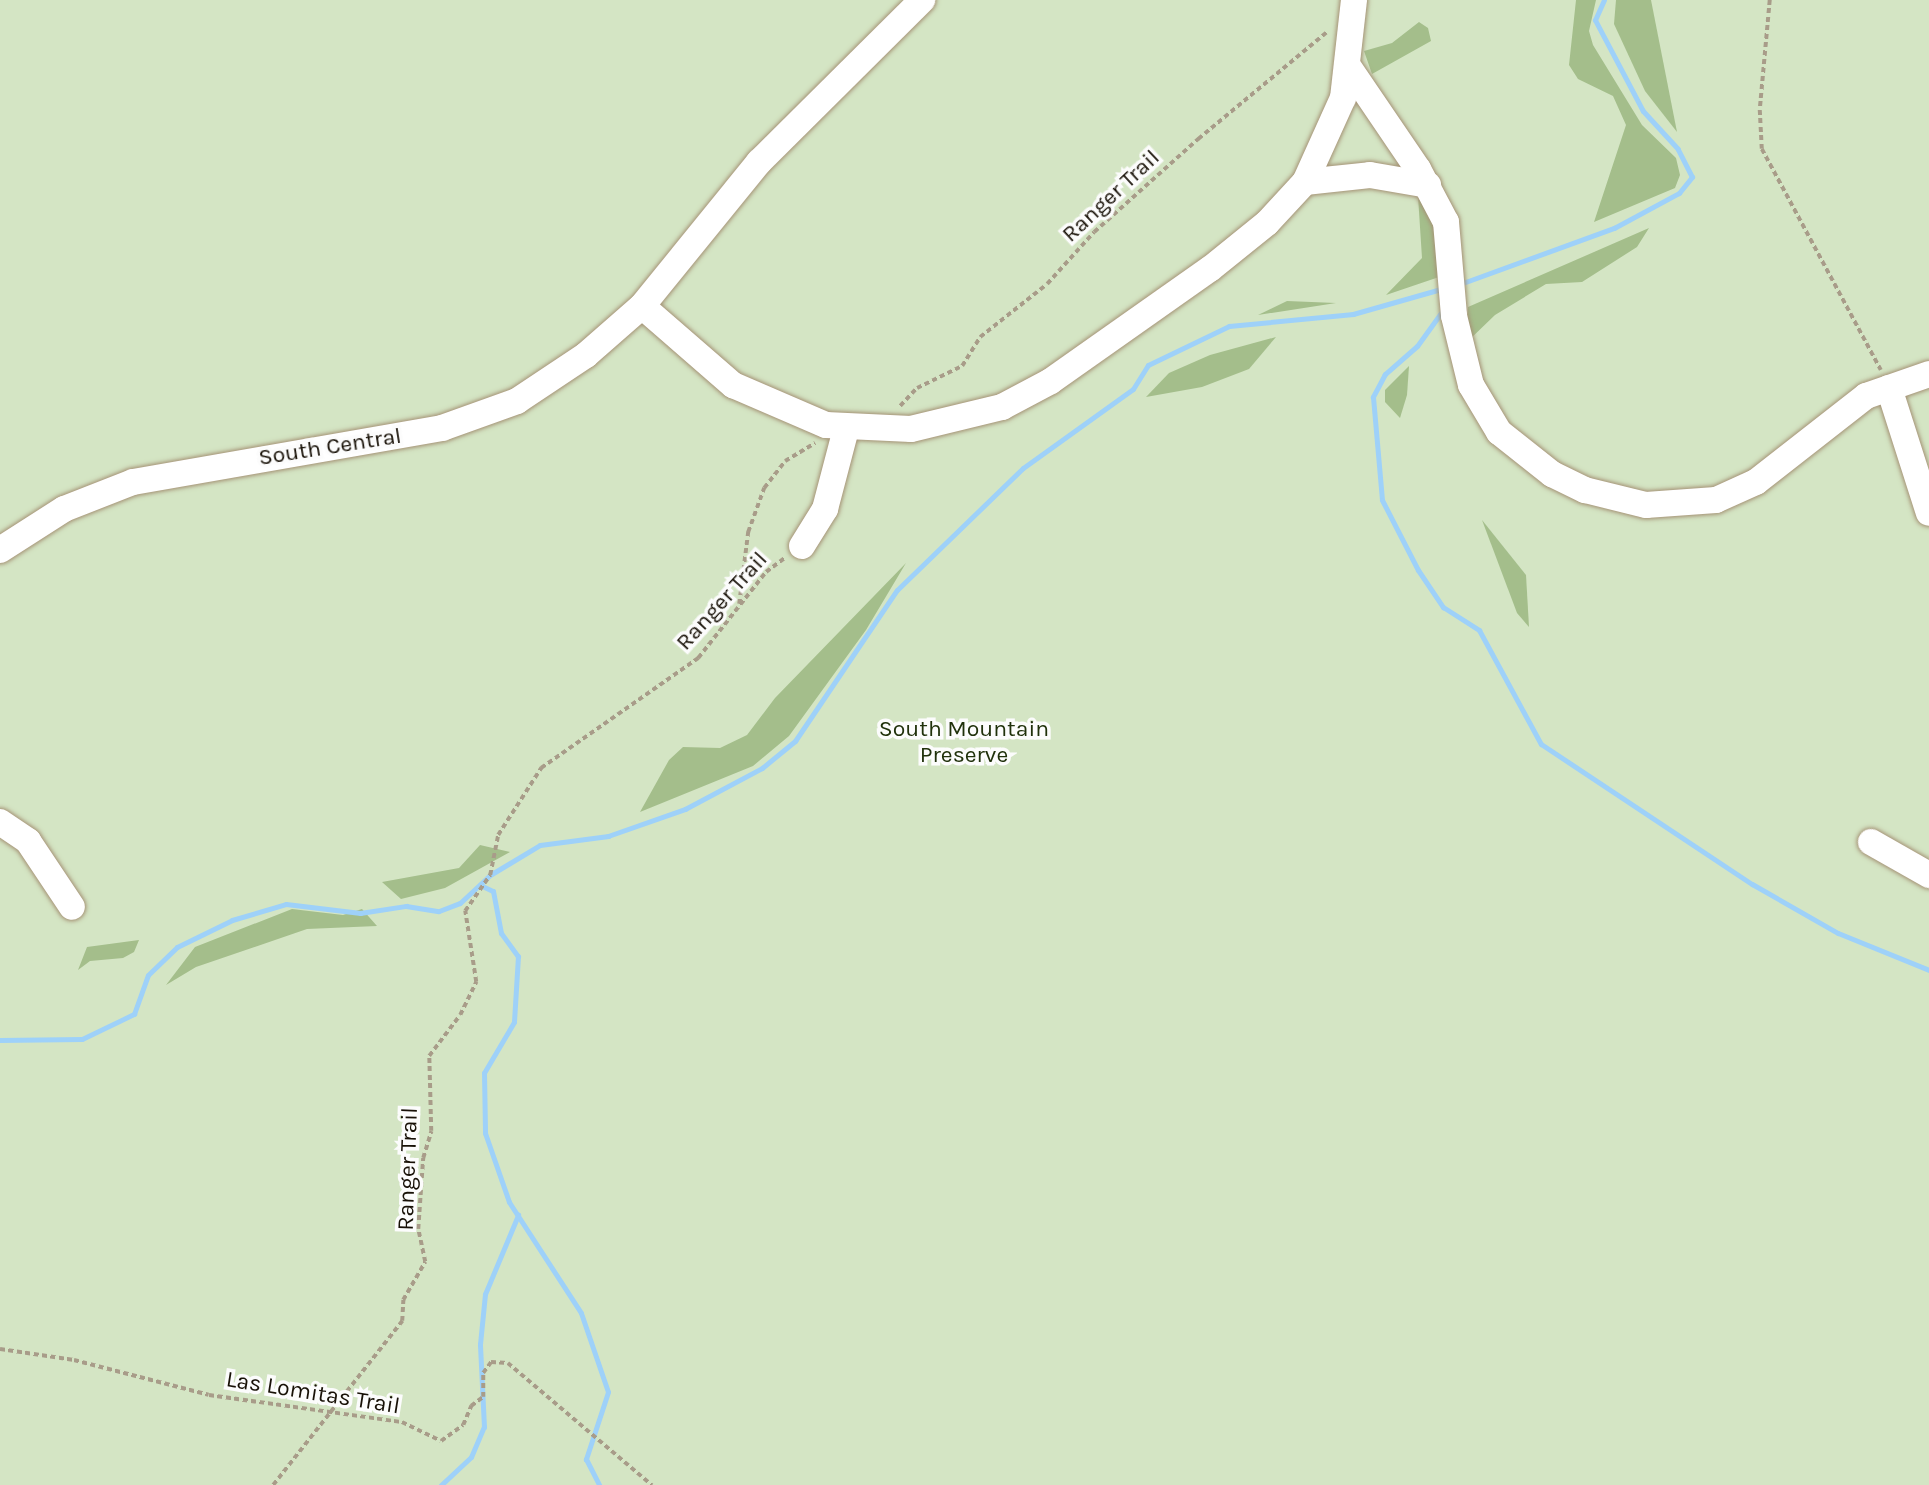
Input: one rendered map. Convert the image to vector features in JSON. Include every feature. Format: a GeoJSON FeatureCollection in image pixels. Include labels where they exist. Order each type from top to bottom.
{"type":"FeatureCollection","features":[{"type":"Feature","properties":{"kind":"street","name":"South Central"},"geometry":{"type":"LineString","coordinates":[[0,550],[64,509],[133,482],[442,428],[496,411],[586,355],[642,306],[752,170],[922,0]]}},
{"type":"Feature","properties":{"kind":"street"},"geometry":{"type":"LineString","coordinates":[[642,306],[733,385],[792,414],[844,433],[942,425],[1002,407],[1040,388],[1240,246],[1305,182],[1329,135],[1350,69],[1354,5]]}},
{"type":"Feature","properties":{"kind":"street"},"geometry":{"type":"LineString","coordinates":[[1350,69],[1428,186],[1446,222],[1454,316],[1471,385],[1499,432],[1552,474],[1585,490],[1646,505],[1716,500],[1756,482],[1866,396],[1929,374]]}},
{"type":"Feature","properties":{"kind":"street"},"geometry":{"type":"LineString","coordinates":[[1305,182],[1370,175],[1428,186]]}},
{"type":"Feature","properties":{"kind":"street"},"geometry":{"type":"LineString","coordinates":[[1889,388],[1929,513]]}},
{"type":"Feature","properties":{"kind":"street"},"geometry":{"type":"LineString","coordinates":[[802,546],[825,509],[844,433]]}},
{"type":"Feature","properties":{"kind":"street"},"geometry":{"type":"LineString","coordinates":[[0,822],[28,841],[72,907]]}},
{"type":"Feature","properties":{"kind":"street"},"geometry":{"type":"LineString","coordinates":[[1871,842],[1929,875]]}},
{"type":"Feature","properties":{"kind":"path"},"geometry":{"type":"LineString","coordinates":[[1770,0],[1760,110],[1762,149],[1889,388]]}},
{"type":"Feature","properties":{"kind":"path","name":"Ranger Trail"},"geometry":{"type":"LineString","coordinates":[[896,411],[917,388],[962,366],[980,337],[1047,284],[1094,232],[1354,5]]}},
{"type":"Feature","properties":{"kind":"path"},"geometry":{"type":"LineString","coordinates":[[739,606],[748,532],[764,488],[785,461],[826,436],[844,433]]}},
{"type":"Feature","properties":{"kind":"path","name":"Ranger Trail"},"geometry":{"type":"LineString","coordinates":[[273,1485],[334,1412],[402,1321],[403,1300],[425,1262],[418,1229],[422,1158],[430,1131],[429,1056],[460,1015],[476,982],[466,911],[490,875],[498,835],[541,768],[698,658],[765,572],[802,546]]}},
{"type":"Feature","properties":{"kind":"path","name":"Las Lomitas Trail"},"geometry":{"type":"LineString","coordinates":[[0,1349],[74,1360],[209,1395],[402,1422],[441,1441],[463,1425],[471,1406],[483,1397],[483,1374],[491,1362],[508,1363],[652,1485]]}},
{"type":"Feature","properties":{"kind":"green space","name":"South Mountain Preserve"},"geometry":{"type":"Polygon","coordinates":[[[0,0],[1929,0],[1929,1485],[0,1485],[0,0]]]}},
{"type":"Feature","properties":{"kind":"green space"},"geometry":{"type":"Polygon","coordinates":[[[1576,0],[1596,0],[1589,31],[1593,45],[1642,125],[1676,158],[1680,175],[1675,188],[1594,222],[1626,125],[1613,96],[1578,79],[1569,65],[1576,0]]]}},
{"type":"Feature","properties":{"kind":"green space"},"geometry":{"type":"Polygon","coordinates":[[[1616,0],[1651,0],[1677,132],[1645,91],[1614,24],[1616,0]]]}},
{"type":"Feature","properties":{"kind":"green space"},"geometry":{"type":"Polygon","coordinates":[[[1419,22],[1428,28],[1431,41],[1372,74],[1364,51],[1392,43],[1419,22]]]}},
{"type":"Feature","properties":{"kind":"green space"},"geometry":{"type":"Polygon","coordinates":[[[1418,196],[1433,211],[1442,276],[1386,295],[1422,258],[1418,196]]]}},
{"type":"Feature","properties":{"kind":"green space"},"geometry":{"type":"Polygon","coordinates":[[[1649,228],[1637,247],[1582,282],[1546,284],[1495,315],[1467,342],[1468,307],[1649,228]]]}},
{"type":"Feature","properties":{"kind":"green space"},"geometry":{"type":"Polygon","coordinates":[[[1287,301],[1336,303],[1258,315],[1287,301]]]}},
{"type":"Feature","properties":{"kind":"green space"},"geometry":{"type":"Polygon","coordinates":[[[1276,337],[1249,369],[1202,387],[1146,397],[1169,373],[1210,355],[1276,337]]]}},
{"type":"Feature","properties":{"kind":"green space"},"geometry":{"type":"Polygon","coordinates":[[[1409,366],[1407,395],[1400,418],[1385,402],[1385,390],[1409,366]]]}},
{"type":"Feature","properties":{"kind":"green space"},"geometry":{"type":"Polygon","coordinates":[[[1482,520],[1526,575],[1529,627],[1517,613],[1482,520]]]}},
{"type":"Feature","properties":{"kind":"green space"},"geometry":{"type":"Polygon","coordinates":[[[906,563],[866,630],[789,736],[753,766],[640,812],[669,760],[683,747],[720,748],[747,735],[775,698],[906,563]]]}},
{"type":"Feature","properties":{"kind":"green space"},"geometry":{"type":"Polygon","coordinates":[[[480,845],[510,852],[445,888],[401,899],[382,882],[459,868],[480,845]]]}},
{"type":"Feature","properties":{"kind":"green space"},"geometry":{"type":"Polygon","coordinates":[[[292,909],[343,915],[362,909],[377,926],[307,929],[196,967],[166,985],[195,947],[292,909]]]}},
{"type":"Feature","properties":{"kind":"green space"},"geometry":{"type":"Polygon","coordinates":[[[139,940],[134,952],[123,958],[90,961],[78,970],[87,947],[139,940]]]}},
{"type":"Feature","properties":{"kind":"waterway"},"geometry":{"type":"LineString","coordinates":[[1460,284],[1614,228],[1679,193],[1692,177],[1678,149],[1643,111],[1595,20],[1604,0]]}},
{"type":"Feature","properties":{"kind":"waterway"},"geometry":{"type":"LineString","coordinates":[[0,1040],[82,1039],[134,1014],[148,975],[177,947],[232,920],[286,904],[360,913],[406,906],[439,911],[460,903],[490,875],[540,845],[608,836],[685,809],[762,768],[795,741],[897,590],[1023,468],[1133,389],[1148,365],[1229,326],[1353,314],[1444,288]]}},
{"type":"Feature","properties":{"kind":"waterway"},"geometry":{"type":"LineString","coordinates":[[1443,310],[1417,346],[1385,374],[1373,397],[1382,500],[1418,570],[1443,607],[1479,630],[1541,744],[1752,884],[1838,933],[1929,970]]}},
{"type":"Feature","properties":{"kind":"waterway"},"geometry":{"type":"LineString","coordinates":[[480,885],[493,891],[501,933],[518,956],[514,1022],[484,1073],[485,1133],[509,1202],[581,1313],[608,1392],[586,1459],[599,1485]]}},
{"type":"Feature","properties":{"kind":"waterway"},"geometry":{"type":"LineString","coordinates":[[441,1485],[471,1457],[484,1427],[480,1344],[485,1294],[518,1215]]}}]}
